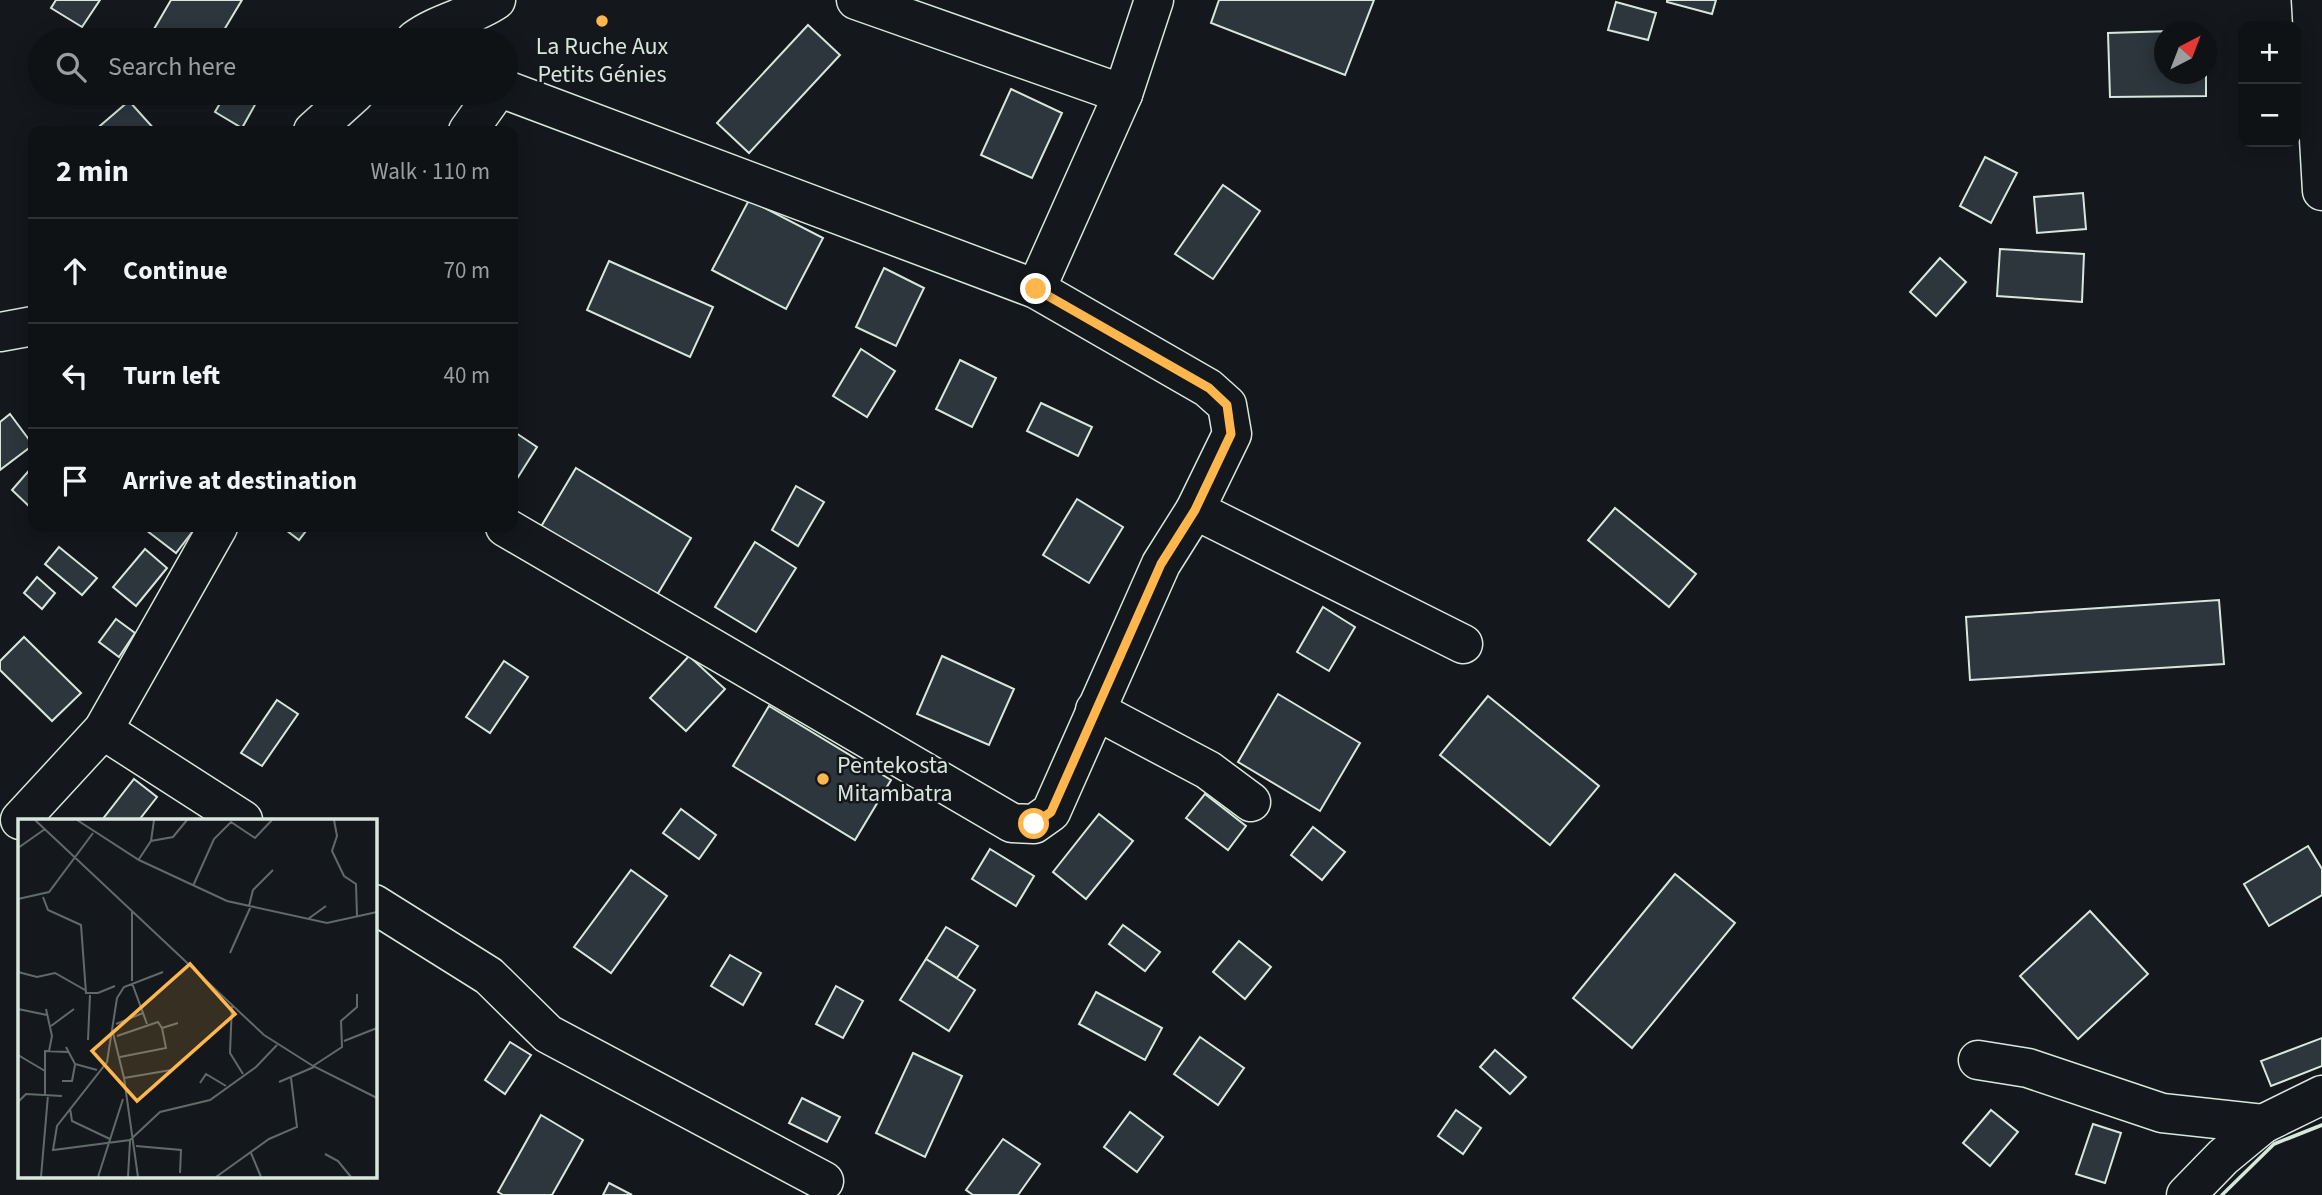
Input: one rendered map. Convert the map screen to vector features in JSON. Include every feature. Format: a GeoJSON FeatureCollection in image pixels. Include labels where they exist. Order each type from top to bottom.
{"type":"FeatureCollection","features":[{"type":"Feature","properties":{"kind":"street"},"geometry":{"type":"LineString","coordinates":[[856,0],[1123,94]]}},
{"type":"Feature","properties":{"kind":"street"},"geometry":{"type":"LineString","coordinates":[[1036,289],[1123,94],[1154,0]]}},
{"type":"Feature","properties":{"kind":"street"},"geometry":{"type":"LineString","coordinates":[[2311,0],[2322,191]]}},
{"type":"Feature","properties":{"kind":"street"},"geometry":{"type":"LineString","coordinates":[[447,28],[489,17]]}},
{"type":"Feature","properties":{"kind":"street"},"geometry":{"type":"LineString","coordinates":[[514,532],[1012,823],[1034,824],[1051,812],[1161,564],[1195,510],[1231,434],[1227,405],[1209,388],[1036,289],[518,95]]}},
{"type":"Feature","properties":{"kind":"street"},"geometry":{"type":"LineString","coordinates":[[319,126],[342,105]]}},
{"type":"Feature","properties":{"kind":"street"},"geometry":{"type":"LineString","coordinates":[[472,126],[486,105]]}},
{"type":"Feature","properties":{"kind":"street"},"geometry":{"type":"LineString","coordinates":[[0,332],[28,328]]}},
{"type":"Feature","properties":{"kind":"street"},"geometry":{"type":"LineString","coordinates":[[1195,510],[1463,644]]}},
{"type":"Feature","properties":{"kind":"street"},"geometry":{"type":"LineString","coordinates":[[22,819],[103,730],[215,532]]}},
{"type":"Feature","properties":{"kind":"street"},"geometry":{"type":"LineString","coordinates":[[1095,710],[1208,770],[1251,802]]}},
{"type":"Feature","properties":{"kind":"street"},"geometry":{"type":"LineString","coordinates":[[103,730],[240,819]]}},
{"type":"Feature","properties":{"kind":"street"},"geometry":{"type":"LineString","coordinates":[[0,842],[18,823]]}},
{"type":"Feature","properties":{"kind":"street"},"geometry":{"type":"LineString","coordinates":[[376,905],[489,976],[548,1034],[824,1181]]}},
{"type":"Feature","properties":{"kind":"street"},"geometry":{"type":"LineString","coordinates":[[1978,1060],[2028,1068],[2162,1113],[2263,1124]]}},
{"type":"Feature","properties":{"kind":"street"},"geometry":{"type":"LineString","coordinates":[[2186,1195],[2223,1157],[2263,1124],[2322,1095]]}},
{"type":"Feature","properties":{"kind":"building"},"geometry":{"type":"Polygon","coordinates":[[[56,0],[100,0],[82,27],[51,8],[56,0]]]}},
{"type":"Feature","properties":{"kind":"building"},"geometry":{"type":"Polygon","coordinates":[[[171,0],[242,0],[225,28],[155,28],[171,0]]]}},
{"type":"Feature","properties":{"kind":"building"},"geometry":{"type":"Polygon","coordinates":[[[1219,0],[1374,0],[1345,75],[1211,23],[1219,0]]]}},
{"type":"Feature","properties":{"kind":"building"},"geometry":{"type":"Polygon","coordinates":[[[1667,0],[1716,0],[1712,14],[1667,0]]]}},
{"type":"Feature","properties":{"kind":"building"},"geometry":{"type":"Polygon","coordinates":[[[1616,2],[1656,13],[1648,40],[1608,30],[1616,2]]]}},
{"type":"Feature","properties":{"kind":"building"},"geometry":{"type":"Polygon","coordinates":[[[808,25],[840,55],[749,153],[717,123],[808,25]]]}},
{"type":"Feature","properties":{"kind":"building"},"geometry":{"type":"Polygon","coordinates":[[[2154,32],[2154,84],[2206,84],[2206,96],[2110,97],[2108,33],[2154,32]]]}},
{"type":"Feature","properties":{"kind":"building"},"geometry":{"type":"Polygon","coordinates":[[[1011,89],[1062,113],[1032,178],[981,155],[1011,89]]]}},
{"type":"Feature","properties":{"kind":"building"},"geometry":{"type":"Polygon","coordinates":[[[124,105],[133,105],[152,126],[100,126],[124,105]]]}},
{"type":"Feature","properties":{"kind":"building"},"geometry":{"type":"Polygon","coordinates":[[[219,105],[255,105],[243,126],[215,112],[219,105]]]}},
{"type":"Feature","properties":{"kind":"building"},"geometry":{"type":"Polygon","coordinates":[[[1985,157],[2017,173],[1991,223],[1960,206],[1985,157]]]}},
{"type":"Feature","properties":{"kind":"building"},"geometry":{"type":"Polygon","coordinates":[[[1223,185],[1260,211],[1213,279],[1175,254],[1223,185]]]}},
{"type":"Feature","properties":{"kind":"building"},"geometry":{"type":"Polygon","coordinates":[[[2083,193],[2086,229],[2037,233],[2034,197],[2083,193]]]}},
{"type":"Feature","properties":{"kind":"building"},"geometry":{"type":"Polygon","coordinates":[[[749,200],[823,238],[786,309],[712,270],[749,200]]]}},
{"type":"Feature","properties":{"kind":"building"},"geometry":{"type":"Polygon","coordinates":[[[2000,249],[2084,254],[2082,302],[1997,296],[2000,249]]]}},
{"type":"Feature","properties":{"kind":"building"},"geometry":{"type":"Polygon","coordinates":[[[1940,258],[1966,282],[1936,316],[1910,292],[1940,258]]]}},
{"type":"Feature","properties":{"kind":"building"},"geometry":{"type":"Polygon","coordinates":[[[609,261],[713,307],[690,357],[587,310],[609,261]]]}},
{"type":"Feature","properties":{"kind":"building"},"geometry":{"type":"Polygon","coordinates":[[[884,268],[924,288],[896,346],[856,327],[884,268]]]}},
{"type":"Feature","properties":{"kind":"building"},"geometry":{"type":"Polygon","coordinates":[[[861,349],[895,371],[867,417],[833,396],[861,349]]]}},
{"type":"Feature","properties":{"kind":"building"},"geometry":{"type":"Polygon","coordinates":[[[960,360],[996,378],[972,427],[936,409],[960,360]]]}},
{"type":"Feature","properties":{"kind":"building"},"geometry":{"type":"Polygon","coordinates":[[[1041,403],[1092,427],[1078,456],[1027,431],[1041,403]]]}},
{"type":"Feature","properties":{"kind":"building"},"geometry":{"type":"Polygon","coordinates":[[[10,414],[28,438],[28,449],[0,470],[0,422],[10,414]]]}},
{"type":"Feature","properties":{"kind":"building"},"geometry":{"type":"Polygon","coordinates":[[[518,434],[537,447],[518,477],[518,434]]]}},
{"type":"Feature","properties":{"kind":"building"},"geometry":{"type":"Polygon","coordinates":[[[576,468],[691,538],[654,600],[539,530],[576,468]]]}},
{"type":"Feature","properties":{"kind":"building"},"geometry":{"type":"Polygon","coordinates":[[[28,472],[28,505],[12,490],[28,472]]]}},
{"type":"Feature","properties":{"kind":"building"},"geometry":{"type":"Polygon","coordinates":[[[796,486],[824,502],[798,546],[772,530],[796,486]]]}},
{"type":"Feature","properties":{"kind":"building"},"geometry":{"type":"Polygon","coordinates":[[[1077,499],[1123,527],[1089,583],[1043,555],[1077,499]]]}},
{"type":"Feature","properties":{"kind":"building"},"geometry":{"type":"Polygon","coordinates":[[[1615,508],[1696,574],[1669,607],[1588,540],[1615,508]]]}},
{"type":"Feature","properties":{"kind":"building"},"geometry":{"type":"Polygon","coordinates":[[[149,532],[192,532],[176,553],[149,532]]]}},
{"type":"Feature","properties":{"kind":"building"},"geometry":{"type":"Polygon","coordinates":[[[289,532],[305,532],[299,540],[289,532]]]}},
{"type":"Feature","properties":{"kind":"building"},"geometry":{"type":"Polygon","coordinates":[[[755,542],[796,568],[756,632],[715,607],[755,542]]]}},
{"type":"Feature","properties":{"kind":"building"},"geometry":{"type":"Polygon","coordinates":[[[59,547],[97,578],[82,595],[45,564],[59,547]]]}},
{"type":"Feature","properties":{"kind":"building"},"geometry":{"type":"Polygon","coordinates":[[[145,549],[167,568],[136,606],[113,587],[145,549]]]}},
{"type":"Feature","properties":{"kind":"building"},"geometry":{"type":"Polygon","coordinates":[[[37,577],[55,593],[42,609],[24,593],[37,577]]]}},
{"type":"Feature","properties":{"kind":"building"},"geometry":{"type":"Polygon","coordinates":[[[2219,600],[2224,664],[1970,680],[1966,617],[2219,600]]]}},
{"type":"Feature","properties":{"kind":"building"},"geometry":{"type":"Polygon","coordinates":[[[1323,607],[1355,627],[1329,671],[1297,652],[1323,607]]]}},
{"type":"Feature","properties":{"kind":"building"},"geometry":{"type":"Polygon","coordinates":[[[116,619],[135,633],[119,657],[99,642],[116,619]]]}},
{"type":"Feature","properties":{"kind":"building"},"geometry":{"type":"Polygon","coordinates":[[[24,637],[81,693],[52,721],[0,670],[0,661],[24,637]]]}},
{"type":"Feature","properties":{"kind":"building"},"geometry":{"type":"Polygon","coordinates":[[[689,656],[725,689],[686,731],[650,698],[689,656]]]}},
{"type":"Feature","properties":{"kind":"building"},"geometry":{"type":"Polygon","coordinates":[[[942,656],[1014,689],[989,745],[917,714],[942,656]]]}},
{"type":"Feature","properties":{"kind":"building"},"geometry":{"type":"Polygon","coordinates":[[[504,661],[528,677],[490,733],[466,717],[504,661]]]}},
{"type":"Feature","properties":{"kind":"building"},"geometry":{"type":"Polygon","coordinates":[[[1278,694],[1360,743],[1320,811],[1238,762],[1278,694]]]}},
{"type":"Feature","properties":{"kind":"building"},"geometry":{"type":"Polygon","coordinates":[[[1488,696],[1599,786],[1550,845],[1440,755],[1488,696]]]}},
{"type":"Feature","properties":{"kind":"building"},"geometry":{"type":"Polygon","coordinates":[[[277,700],[298,714],[262,766],[241,753],[277,700]]]}},
{"type":"Feature","properties":{"kind":"building"},"geometry":{"type":"Polygon","coordinates":[[[769,706],[891,780],[855,840],[733,766],[769,706]]]}},
{"type":"Feature","properties":{"kind":"building"},"geometry":{"type":"Polygon","coordinates":[[[134,779],[157,797],[140,819],[103,819],[134,779]]]}},
{"type":"Feature","properties":{"kind":"building"},"geometry":{"type":"Polygon","coordinates":[[[1205,794],[1246,826],[1228,850],[1186,818],[1205,794]]]}},
{"type":"Feature","properties":{"kind":"building"},"geometry":{"type":"Polygon","coordinates":[[[681,809],[716,835],[699,859],[663,833],[681,809]]]}},
{"type":"Feature","properties":{"kind":"building"},"geometry":{"type":"Polygon","coordinates":[[[1099,814],[1133,841],[1086,899],[1053,872],[1099,814]]]}},
{"type":"Feature","properties":{"kind":"building"},"geometry":{"type":"Polygon","coordinates":[[[1313,827],[1345,852],[1322,880],[1291,855],[1313,827]]]}},
{"type":"Feature","properties":{"kind":"building"},"geometry":{"type":"Polygon","coordinates":[[[2308,846],[2322,869],[2322,895],[2269,926],[2244,884],[2308,846]]]}},
{"type":"Feature","properties":{"kind":"building"},"geometry":{"type":"Polygon","coordinates":[[[990,849],[1034,876],[1016,906],[972,879],[990,849]]]}},
{"type":"Feature","properties":{"kind":"building"},"geometry":{"type":"Polygon","coordinates":[[[631,870],[667,896],[611,973],[574,947],[631,870]]]}},
{"type":"Feature","properties":{"kind":"building"},"geometry":{"type":"Polygon","coordinates":[[[1675,874],[1735,923],[1632,1048],[1573,998],[1675,874]]]}},
{"type":"Feature","properties":{"kind":"building"},"geometry":{"type":"Polygon","coordinates":[[[2090,911],[2148,974],[2078,1039],[2020,976],[2090,911]]]}},
{"type":"Feature","properties":{"kind":"building"},"geometry":{"type":"Polygon","coordinates":[[[1123,925],[1160,952],[1145,971],[1109,944],[1123,925]]]}},
{"type":"Feature","properties":{"kind":"building"},"geometry":{"type":"Polygon","coordinates":[[[946,927],[978,946],[957,978],[926,959],[946,927]]]}},
{"type":"Feature","properties":{"kind":"building"},"geometry":{"type":"Polygon","coordinates":[[[1239,941],[1271,967],[1245,999],[1213,972],[1239,941]]]}},
{"type":"Feature","properties":{"kind":"building"},"geometry":{"type":"Polygon","coordinates":[[[730,955],[761,973],[743,1005],[711,986],[730,955]]]}},
{"type":"Feature","properties":{"kind":"building"},"geometry":{"type":"Polygon","coordinates":[[[926,959],[975,990],[949,1031],[900,1000],[926,959]]]}},
{"type":"Feature","properties":{"kind":"building"},"geometry":{"type":"Polygon","coordinates":[[[836,986],[863,1001],[843,1038],[816,1024],[836,986]]]}},
{"type":"Feature","properties":{"kind":"building"},"geometry":{"type":"Polygon","coordinates":[[[1096,992],[1162,1028],[1145,1060],[1079,1024],[1096,992]]]}},
{"type":"Feature","properties":{"kind":"building"},"geometry":{"type":"Polygon","coordinates":[[[1200,1037],[1244,1068],[1218,1105],[1174,1074],[1200,1037]]]}},
{"type":"Feature","properties":{"kind":"building"},"geometry":{"type":"Polygon","coordinates":[[[2322,1038],[2322,1066],[2271,1086],[2261,1061],[2322,1038]]]}},
{"type":"Feature","properties":{"kind":"building"},"geometry":{"type":"Polygon","coordinates":[[[510,1042],[531,1055],[505,1094],[485,1080],[510,1042]]]}},
{"type":"Feature","properties":{"kind":"building"},"geometry":{"type":"Polygon","coordinates":[[[1495,1050],[1526,1077],[1510,1094],[1480,1067],[1495,1050]]]}},
{"type":"Feature","properties":{"kind":"building"},"geometry":{"type":"Polygon","coordinates":[[[913,1053],[962,1076],[925,1157],[876,1133],[913,1053]]]}},
{"type":"Feature","properties":{"kind":"building"},"geometry":{"type":"Polygon","coordinates":[[[802,1098],[840,1117],[827,1142],[789,1123],[802,1098]]]}},
{"type":"Feature","properties":{"kind":"building"},"geometry":{"type":"Polygon","coordinates":[[[1456,1110],[1481,1128],[1463,1154],[1438,1136],[1456,1110]]]}},
{"type":"Feature","properties":{"kind":"building"},"geometry":{"type":"Polygon","coordinates":[[[1991,1110],[2018,1132],[1990,1166],[1963,1143],[1991,1110]]]}},
{"type":"Feature","properties":{"kind":"building"},"geometry":{"type":"Polygon","coordinates":[[[1130,1112],[1163,1137],[1137,1172],[1104,1147],[1130,1112]]]}},
{"type":"Feature","properties":{"kind":"building"},"geometry":{"type":"Polygon","coordinates":[[[541,1115],[583,1140],[552,1195],[503,1195],[498,1192],[541,1115]]]}},
{"type":"Feature","properties":{"kind":"building"},"geometry":{"type":"Polygon","coordinates":[[[2093,1124],[2121,1133],[2105,1183],[2076,1174],[2093,1124]]]}},
{"type":"Feature","properties":{"kind":"building"},"geometry":{"type":"Polygon","coordinates":[[[1003,1139],[1040,1164],[1018,1195],[973,1195],[966,1190],[1003,1139]]]}},
{"type":"Feature","properties":{"kind":"building"},"geometry":{"type":"Polygon","coordinates":[[[609,1183],[632,1195],[603,1195],[609,1183]]]}},
{"type":"Feature","properties":{"kind":"wall"},"geometry":{"type":"LineString","coordinates":[[2222,1195],[2274,1144],[2322,1125]]}},
{"type":"Feature","properties":{"kind":"place","name":"La Ruche Aux Petits Génies"},"geometry":{"type":"Point","coordinates":[602,21]}},
{"type":"Feature","properties":{"kind":"place","name":"Pentekosta Mitambatra"},"geometry":{"type":"Point","coordinates":[823,779]}},
{"type":"Feature","properties":{"kind":"route"},"geometry":{"type":"LineString","coordinates":[[1034,824],[1051,812],[1161,564],[1195,510],[1231,434],[1227,405],[1209,388],[1036,289]]}}]}
